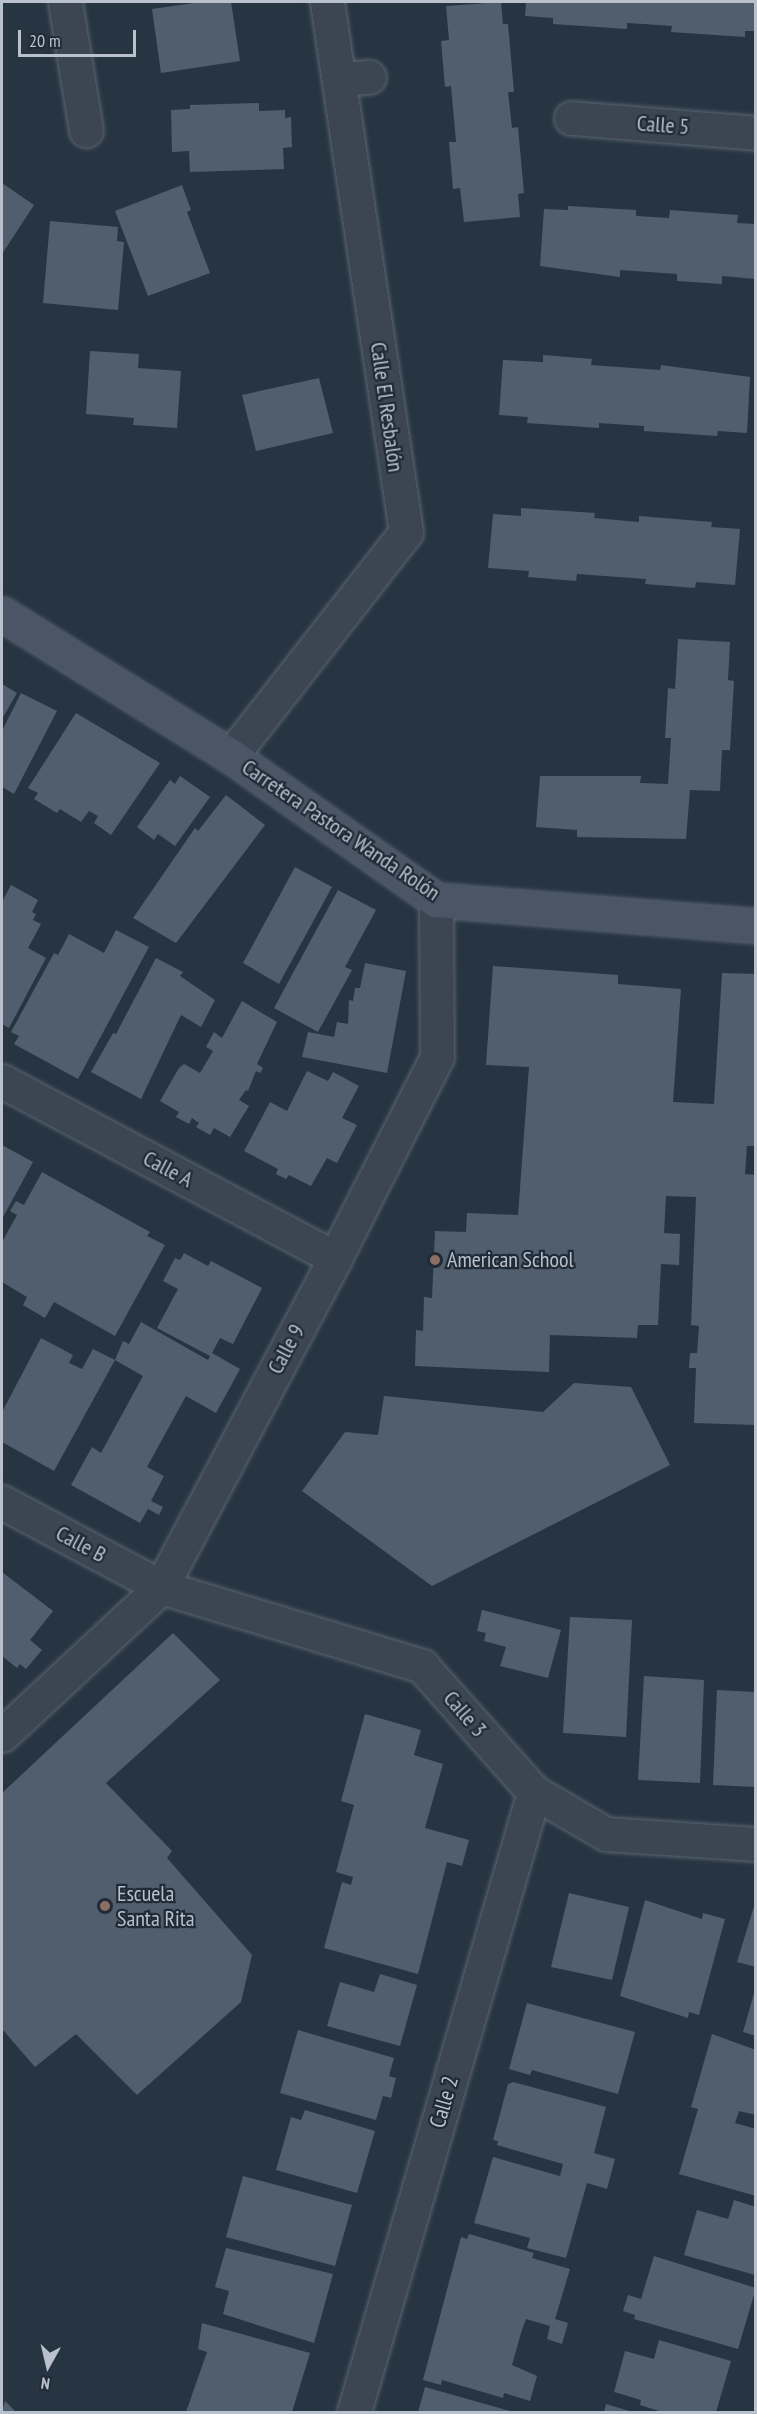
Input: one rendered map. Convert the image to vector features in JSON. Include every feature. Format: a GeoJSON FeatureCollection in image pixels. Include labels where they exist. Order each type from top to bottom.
{"type":"FeatureCollection","features":[{"type":"Feature","properties":{"kind":"street"},"geometry":{"type":"LineString","coordinates":[[65,2],[86,130]]}},
{"type":"Feature","properties":{"kind":"street","name":"Calle El Resbalón"},"geometry":{"type":"LineString","coordinates":[[231,756],[406,532],[354,78],[327,2]]}},
{"type":"Feature","properties":{"kind":"street","name":"Calle 5"},"geometry":{"type":"LineString","coordinates":[[571,118],[756,133]]}},
{"type":"Feature","properties":{"kind":"street","name":"Carretera Pastora Wanda Rolón"},"geometry":{"type":"LineString","coordinates":[[2,615],[231,756],[436,900],[756,926]]}},
{"type":"Feature","properties":{"kind":"street","name":"Calle 9"},"geometry":{"type":"LineString","coordinates":[[2,1735],[161,1587],[335,1258],[437,1057],[436,900]]}},
{"type":"Feature","properties":{"kind":"street","name":"Calle A"},"geometry":{"type":"LineString","coordinates":[[2,1081],[335,1258]]}},
{"type":"Feature","properties":{"kind":"street","name":"Calle B"},"geometry":{"type":"LineString","coordinates":[[2,1502],[161,1587]]}},
{"type":"Feature","properties":{"kind":"street","name":"Calle 3"},"geometry":{"type":"LineString","coordinates":[[161,1587],[422,1666],[534,1792],[606,1834],[756,1844]]}},
{"type":"Feature","properties":{"kind":"street","name":"Calle 2"},"geometry":{"type":"LineString","coordinates":[[354,2412],[534,1792]]}},
{"type":"Feature","properties":{"kind":"building"},"geometry":{"type":"Polygon","coordinates":[[[201,2],[231,2],[240,61],[161,73],[152,9],[201,2]]]}},
{"type":"Feature","properties":{"kind":"building"},"geometry":{"type":"Polygon","coordinates":[[[501,2],[503,24],[508,24],[514,92],[508,92],[512,128],[518,127],[524,193],[518,194],[520,217],[464,222],[460,188],[453,189],[449,142],[456,142],[451,86],[445,87],[441,41],[449,40],[446,6],[501,2]]]}},
{"type":"Feature","properties":{"kind":"building"},"geometry":{"type":"Polygon","coordinates":[[[526,2],[756,2],[756,31],[745,31],[745,37],[671,32],[672,26],[644,24],[627,23],[627,29],[553,24],[553,18],[525,16],[526,2]]]}},
{"type":"Feature","properties":{"kind":"building"},"geometry":{"type":"Polygon","coordinates":[[[259,103],[259,111],[285,110],[285,118],[291,117],[292,147],[283,148],[284,169],[190,172],[189,151],[172,152],[171,110],[190,109],[190,105],[259,103]]]}},
{"type":"Feature","properties":{"kind":"building"},"geometry":{"type":"Polygon","coordinates":[[[2,183],[34,205],[2,254],[2,183]]]}},
{"type":"Feature","properties":{"kind":"building"},"geometry":{"type":"Polygon","coordinates":[[[182,185],[191,210],[187,212],[210,273],[148,296],[115,211],[182,185]]]}},
{"type":"Feature","properties":{"kind":"building"},"geometry":{"type":"Polygon","coordinates":[[[568,206],[636,210],[636,216],[669,218],[670,210],[738,215],[737,223],[756,224],[756,279],[722,276],[722,284],[677,281],[677,274],[620,270],[620,277],[540,266],[544,209],[568,210],[568,206]]]}},
{"type":"Feature","properties":{"kind":"building"},"geometry":{"type":"Polygon","coordinates":[[[50,221],[118,227],[117,241],[124,242],[118,310],[43,303],[50,221]]]}},
{"type":"Feature","properties":{"kind":"building"},"geometry":{"type":"Polygon","coordinates":[[[90,351],[139,354],[138,368],[181,371],[177,428],[133,425],[134,418],[86,414],[90,351]]]}},
{"type":"Feature","properties":{"kind":"building"},"geometry":{"type":"Polygon","coordinates":[[[543,355],[592,359],[591,365],[660,370],[661,365],[750,377],[747,433],[718,431],[717,436],[644,431],[644,426],[599,423],[599,428],[527,423],[528,417],[499,415],[503,360],[543,362],[543,355]]]}},
{"type":"Feature","properties":{"kind":"building"},"geometry":{"type":"Polygon","coordinates":[[[319,378],[333,433],[256,451],[242,395],[319,378]]]}},
{"type":"Feature","properties":{"kind":"building"},"geometry":{"type":"Polygon","coordinates":[[[521,508],[595,513],[594,518],[639,522],[639,516],[712,522],[711,527],[740,529],[735,585],[696,582],[695,588],[645,584],[646,579],[577,574],[576,581],[528,577],[529,571],[488,568],[493,514],[521,516],[521,508]]]}},
{"type":"Feature","properties":{"kind":"building"},"geometry":{"type":"Polygon","coordinates":[[[678,639],[730,642],[728,680],[734,681],[730,750],[722,750],[720,791],[690,790],[686,839],[577,837],[577,830],[536,827],[540,776],[641,776],[640,783],[668,784],[671,738],[665,738],[668,688],[675,689],[678,639]]]}},
{"type":"Feature","properties":{"kind":"building"},"geometry":{"type":"Polygon","coordinates":[[[2,684],[17,693],[2,719],[2,684]]]}},
{"type":"Feature","properties":{"kind":"building"},"geometry":{"type":"Polygon","coordinates":[[[21,693],[57,711],[14,794],[2,787],[2,731],[21,693]]]}},
{"type":"Feature","properties":{"kind":"building"},"geometry":{"type":"Polygon","coordinates":[[[76,713],[160,763],[111,835],[94,823],[98,816],[89,811],[81,822],[60,809],[57,813],[34,799],[38,793],[28,788],[76,713]]]}},
{"type":"Feature","properties":{"kind":"building"},"geometry":{"type":"Polygon","coordinates":[[[180,776],[210,797],[175,846],[158,834],[154,840],[137,827],[170,780],[175,784],[180,776]]]}},
{"type":"Feature","properties":{"kind":"building"},"geometry":{"type":"Polygon","coordinates":[[[226,795],[265,825],[176,943],[133,918],[195,828],[198,831],[226,795]]]}},
{"type":"Feature","properties":{"kind":"building"},"geometry":{"type":"Polygon","coordinates":[[[295,867],[332,887],[279,984],[243,963],[295,867]]]}},
{"type":"Feature","properties":{"kind":"building"},"geometry":{"type":"Polygon","coordinates":[[[11,885],[38,900],[32,912],[36,914],[33,920],[41,924],[28,948],[46,958],[9,1028],[2,1024],[2,902],[11,885]]]}},
{"type":"Feature","properties":{"kind":"building"},"geometry":{"type":"Polygon","coordinates":[[[338,890],[376,910],[345,967],[352,970],[318,1032],[274,1008],[338,890]]]}},
{"type":"Feature","properties":{"kind":"building"},"geometry":{"type":"Polygon","coordinates":[[[116,930],[149,947],[78,1079],[14,1044],[19,1036],[11,1032],[54,953],[58,955],[69,934],[104,953],[116,930]]]}},
{"type":"Feature","properties":{"kind":"building"},"geometry":{"type":"Polygon","coordinates":[[[156,958],[183,972],[180,976],[215,1000],[201,1027],[181,1015],[141,1099],[91,1072],[113,1033],[116,1034],[156,958]]]}},
{"type":"Feature","properties":{"kind":"building"},"geometry":{"type":"Polygon","coordinates":[[[365,963],[406,971],[387,1073],[302,1057],[308,1032],[334,1037],[337,1022],[348,1024],[349,1000],[353,1001],[355,988],[360,988],[365,963]]]}},
{"type":"Feature","properties":{"kind":"building"},"geometry":{"type":"Polygon","coordinates":[[[493,966],[618,975],[618,984],[681,989],[673,1102],[714,1104],[722,973],[756,974],[756,1146],[747,1146],[745,1174],[756,1175],[756,1425],[694,1423],[696,1368],[689,1368],[690,1353],[697,1353],[699,1326],[691,1325],[696,1197],[666,1196],[664,1233],[680,1234],[679,1265],[661,1264],[658,1325],[638,1325],[637,1338],[550,1335],[549,1372],[415,1366],[416,1330],[423,1331],[424,1297],[432,1298],[435,1231],[466,1232],[467,1213],[518,1215],[529,1067],[486,1065],[493,966]]]}},
{"type":"Feature","properties":{"kind":"building"},"geometry":{"type":"Polygon","coordinates":[[[242,1001],[277,1022],[257,1064],[263,1068],[260,1073],[256,1071],[248,1091],[246,1090],[239,1100],[249,1106],[230,1137],[214,1128],[210,1135],[196,1127],[199,1123],[192,1118],[189,1124],[176,1117],[179,1112],[160,1101],[179,1068],[184,1064],[200,1073],[213,1051],[206,1047],[214,1032],[222,1038],[242,1001]]]}},
{"type":"Feature","properties":{"kind":"building"},"geometry":{"type":"Polygon","coordinates":[[[307,1071],[328,1081],[333,1072],[359,1086],[342,1118],[357,1125],[337,1163],[327,1158],[311,1186],[289,1175],[286,1179],[276,1174],[278,1169],[244,1151],[270,1102],[287,1111],[307,1071]]]}},
{"type":"Feature","properties":{"kind":"building"},"geometry":{"type":"Polygon","coordinates":[[[2,1145],[33,1162],[2,1219],[2,1145]]]}},
{"type":"Feature","properties":{"kind":"building"},"geometry":{"type":"Polygon","coordinates":[[[42,1172],[150,1232],[147,1236],[165,1245],[115,1336],[54,1302],[45,1318],[23,1305],[27,1297],[2,1282],[2,1242],[17,1215],[10,1211],[16,1201],[24,1205],[42,1172]]]}},
{"type":"Feature","properties":{"kind":"building"},"geometry":{"type":"Polygon","coordinates":[[[184,1253],[208,1266],[211,1261],[262,1288],[233,1344],[220,1338],[212,1353],[240,1369],[216,1413],[186,1396],[147,1467],[164,1476],[151,1501],[163,1507],[159,1515],[148,1509],[140,1523],[71,1485],[92,1447],[101,1453],[143,1376],[115,1360],[123,1341],[129,1344],[141,1322],[208,1360],[210,1356],[157,1328],[178,1289],[163,1281],[175,1258],[180,1260],[184,1253]]]}},
{"type":"Feature","properties":{"kind":"building"},"geometry":{"type":"Polygon","coordinates":[[[41,1338],[73,1355],[69,1363],[82,1369],[93,1349],[115,1360],[54,1471],[2,1442],[2,1412],[41,1338]]]}},
{"type":"Feature","properties":{"kind":"building"},"geometry":{"type":"Polygon","coordinates":[[[574,1383],[631,1387],[670,1465],[432,1586],[302,1491],[345,1432],[378,1435],[384,1396],[543,1412],[574,1383]]]}},
{"type":"Feature","properties":{"kind":"building"},"geometry":{"type":"Polygon","coordinates":[[[2,1572],[53,1611],[30,1640],[42,1650],[26,1669],[20,1664],[17,1668],[2,1656],[2,1572]]]}},
{"type":"Feature","properties":{"kind":"building"},"geometry":{"type":"Polygon","coordinates":[[[482,1610],[561,1630],[548,1678],[500,1666],[506,1647],[484,1641],[486,1633],[477,1631],[482,1610]]]}},
{"type":"Feature","properties":{"kind":"building"},"geometry":{"type":"Polygon","coordinates":[[[570,1617],[632,1620],[626,1737],[563,1733],[570,1617]]]}},
{"type":"Feature","properties":{"kind":"building","name":"Escuela Santa Rita"},"geometry":{"type":"Polygon","coordinates":[[[173,1633],[220,1680],[106,1783],[172,1851],[167,1858],[252,1955],[241,2002],[137,2095],[76,2034],[35,2067],[2,2029],[2,1793],[173,1633]]]}},
{"type":"Feature","properties":{"kind":"building"},"geometry":{"type":"Polygon","coordinates":[[[644,1676],[704,1680],[700,1783],[638,1780],[644,1676]]]}},
{"type":"Feature","properties":{"kind":"building"},"geometry":{"type":"Polygon","coordinates":[[[717,1690],[756,1692],[756,1787],[713,1785],[717,1690]]]}},
{"type":"Feature","properties":{"kind":"building"},"geometry":{"type":"Polygon","coordinates":[[[365,1714],[421,1730],[414,1755],[443,1764],[425,1828],[469,1840],[462,1866],[447,1862],[418,1974],[324,1948],[342,1882],[351,1885],[353,1877],[336,1872],[354,1805],[341,1801],[365,1714]]]}},
{"type":"Feature","properties":{"kind":"building"},"geometry":{"type":"Polygon","coordinates":[[[569,1893],[629,1907],[612,1980],[551,1967],[569,1893]]]}},
{"type":"Feature","properties":{"kind":"building"},"geometry":{"type":"Polygon","coordinates":[[[645,1900],[702,1919],[703,1913],[725,1919],[699,2015],[689,2012],[688,2018],[620,1996],[645,1900]]]}},
{"type":"Feature","properties":{"kind":"building"},"geometry":{"type":"Polygon","coordinates":[[[756,1904],[756,1967],[737,1962],[756,1904]]]}},
{"type":"Feature","properties":{"kind":"building"},"geometry":{"type":"Polygon","coordinates":[[[380,1974],[417,1985],[400,2046],[327,2026],[340,1982],[374,1992],[380,1974]]]}},
{"type":"Feature","properties":{"kind":"building"},"geometry":{"type":"Polygon","coordinates":[[[756,1990],[756,2036],[743,2032],[756,1990]]]}},
{"type":"Feature","properties":{"kind":"building"},"geometry":{"type":"Polygon","coordinates":[[[527,2003],[635,2032],[618,2094],[532,2070],[530,2075],[509,2069],[527,2003]]]}},
{"type":"Feature","properties":{"kind":"building"},"geometry":{"type":"Polygon","coordinates":[[[298,2030],[394,2058],[389,2076],[396,2078],[391,2098],[383,2096],[376,2120],[280,2093],[298,2030]]]}},
{"type":"Feature","properties":{"kind":"building"},"geometry":{"type":"Polygon","coordinates":[[[712,2034],[756,2050],[756,2115],[739,2111],[735,2123],[756,2129],[756,2196],[679,2174],[698,2109],[691,2107],[712,2034]]]}},
{"type":"Feature","properties":{"kind":"building"},"geometry":{"type":"Polygon","coordinates":[[[513,2082],[606,2107],[594,2153],[615,2159],[607,2189],[587,2183],[566,2258],[527,2248],[530,2238],[474,2223],[493,2157],[560,2176],[563,2164],[497,2145],[498,2141],[493,2140],[508,2084],[513,2082]]]}},
{"type":"Feature","properties":{"kind":"building"},"geometry":{"type":"Polygon","coordinates":[[[305,2110],[375,2131],[357,2193],[276,2170],[291,2117],[301,2120],[305,2110]]]}},
{"type":"Feature","properties":{"kind":"building"},"geometry":{"type":"Polygon","coordinates":[[[243,2176],[352,2205],[335,2266],[226,2237],[243,2176]]]}},
{"type":"Feature","properties":{"kind":"building"},"geometry":{"type":"Polygon","coordinates":[[[734,2200],[756,2207],[755,2275],[684,2255],[697,2210],[728,2219],[734,2200]]]}},
{"type":"Feature","properties":{"kind":"building"},"geometry":{"type":"Polygon","coordinates":[[[469,2234],[534,2253],[532,2258],[570,2269],[555,2319],[568,2323],[562,2344],[547,2339],[550,2326],[526,2319],[521,2333],[512,2365],[537,2376],[530,2401],[504,2393],[503,2398],[442,2380],[441,2385],[423,2380],[461,2237],[467,2239],[469,2234]]]}},
{"type":"Feature","properties":{"kind":"building"},"geometry":{"type":"Polygon","coordinates":[[[226,2248],[333,2274],[314,2343],[223,2314],[229,2291],[215,2287],[226,2248]]]}},
{"type":"Feature","properties":{"kind":"building"},"geometry":{"type":"Polygon","coordinates":[[[654,2256],[756,2288],[738,2349],[634,2319],[635,2315],[623,2311],[628,2295],[641,2299],[654,2256]]]}},
{"type":"Feature","properties":{"kind":"building"},"geometry":{"type":"Polygon","coordinates":[[[202,2323],[310,2353],[292,2412],[186,2412],[207,2352],[198,2349],[202,2323]]]}},
{"type":"Feature","properties":{"kind":"building"},"geometry":{"type":"Polygon","coordinates":[[[659,2340],[731,2361],[716,2412],[662,2412],[640,2405],[641,2400],[614,2392],[625,2351],[654,2359],[659,2340]]]}},
{"type":"Feature","properties":{"kind":"building"},"geometry":{"type":"Polygon","coordinates":[[[425,2387],[514,2412],[418,2412],[425,2387]]]}},
{"type":"Feature","properties":{"kind":"building"},"geometry":{"type":"Polygon","coordinates":[[[5,2401],[16,2412],[2,2412],[5,2401]]]}},
{"type":"Feature","properties":{"kind":"building"},"geometry":{"type":"Polygon","coordinates":[[[606,2404],[633,2412],[604,2412],[606,2404]]]}},
{"type":"Feature","properties":{"kind":"place","name":"American School"},"geometry":{"type":"Point","coordinates":[435,1260]}},
{"type":"Feature","properties":{"kind":"place","name":"Escuela Santa Rita"},"geometry":{"type":"Point","coordinates":[105,1906]}}]}
